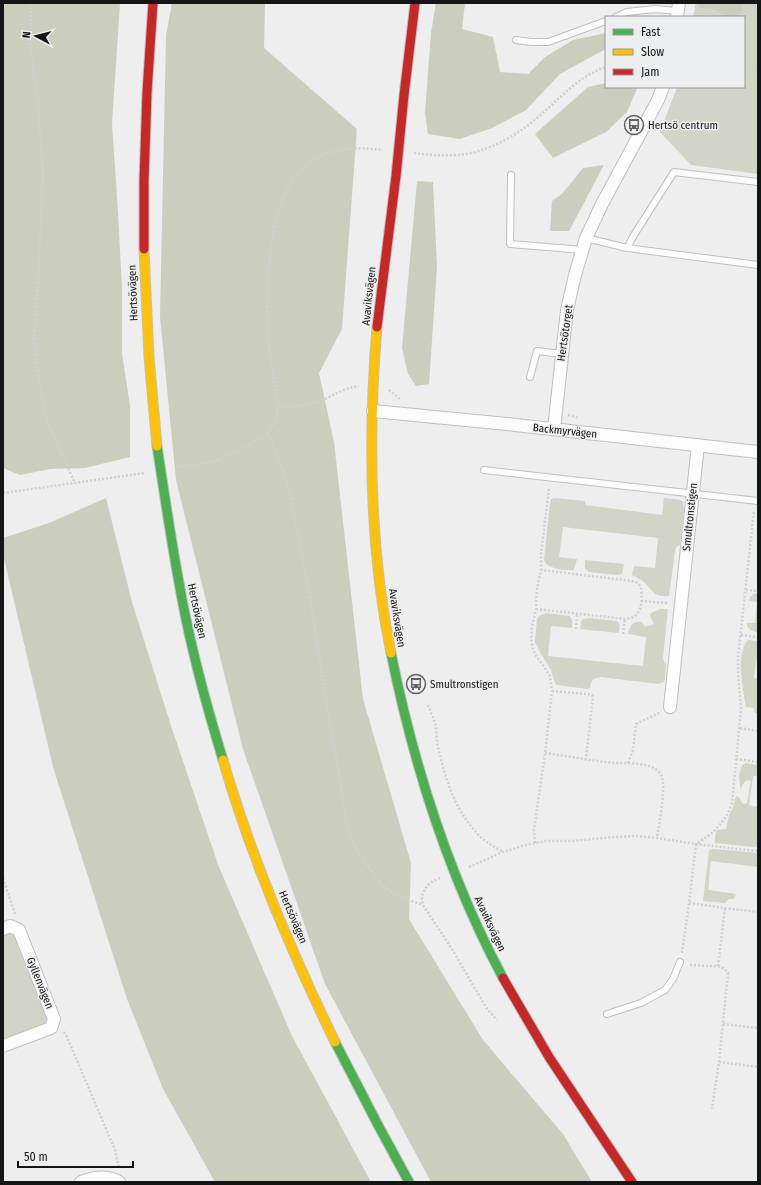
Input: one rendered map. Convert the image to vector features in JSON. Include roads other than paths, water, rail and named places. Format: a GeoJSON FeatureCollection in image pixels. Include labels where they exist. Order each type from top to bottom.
{"type":"FeatureCollection","features":[{"type":"Feature","properties":{"kind":"street","name":"Hertsövägen"},"geometry":{"type":"LineString","coordinates":[[153,3],[147,83],[144,178],[144,250],[147,342],[157,448],[173,548],[189,632],[207,707],[226,771],[278,916],[315,1000],[343,1058],[384,1138],[409,1182]]}},
{"type":"Feature","properties":{"kind":"street","name":"Avaviksvägen"},"geometry":{"type":"LineString","coordinates":[[415,3],[396,177],[380,304],[373,386],[373,511],[377,562],[384,614],[399,693],[428,800],[440,837],[463,895],[508,988],[574,1097],[632,1182]]}},
{"type":"Feature","properties":{"kind":"street","name":"Hertsötorget"},"geometry":{"type":"LineString","coordinates":[[554,429],[567,310],[584,244],[602,204],[658,100],[663,88]]}},
{"type":"Feature","properties":{"kind":"street","name":"Backmyrvägen"},"geometry":{"type":"LineString","coordinates":[[372,411],[554,429],[758,452]]}},
{"type":"Feature","properties":{"kind":"street","name":"Smultronstigen"},"geometry":{"type":"LineString","coordinates":[[670,707],[698,445]]}},
{"type":"Feature","properties":{"kind":"street","name":"Gyllenvägen"},"geometry":{"type":"LineString","coordinates":[[3,929],[10,926],[19,930],[54,1019],[51,1028],[3,1046]]}},
{"type":"Feature","properties":{"kind":"street"},"geometry":{"type":"LineString","coordinates":[[81,1182],[102,1177],[114,1179],[119,1182]]}},
{"type":"Feature","properties":{"kind":"lane"},"geometry":{"type":"LineString","coordinates":[[618,16],[627,12],[655,9],[678,10]]}},
{"type":"Feature","properties":{"kind":"lane"},"geometry":{"type":"LineString","coordinates":[[516,40],[548,42],[605,21]]}},
{"type":"Feature","properties":{"kind":"lane"},"geometry":{"type":"LineString","coordinates":[[627,248],[674,172],[758,182]]}},
{"type":"Feature","properties":{"kind":"lane"},"geometry":{"type":"LineString","coordinates":[[511,175],[510,244],[584,244],[758,265]]}},
{"type":"Feature","properties":{"kind":"lane"},"geometry":{"type":"LineString","coordinates":[[530,378],[537,351],[562,354]]}},
{"type":"Feature","properties":{"kind":"lane"},"geometry":{"type":"LineString","coordinates":[[484,470],[757,501]]}},
{"type":"Feature","properties":{"kind":"lane"},"geometry":{"type":"LineString","coordinates":[[607,1014],[641,1002],[665,990],[673,979],[680,962]]}},
{"type":"Feature","properties":{"kind":"place","name":"Hertsö centrum"},"geometry":{"type":"Point","coordinates":[634,125]}},
{"type":"Feature","properties":{"kind":"place","name":"Smultronstigen"},"geometry":{"type":"Point","coordinates":[416,684]}}]}
